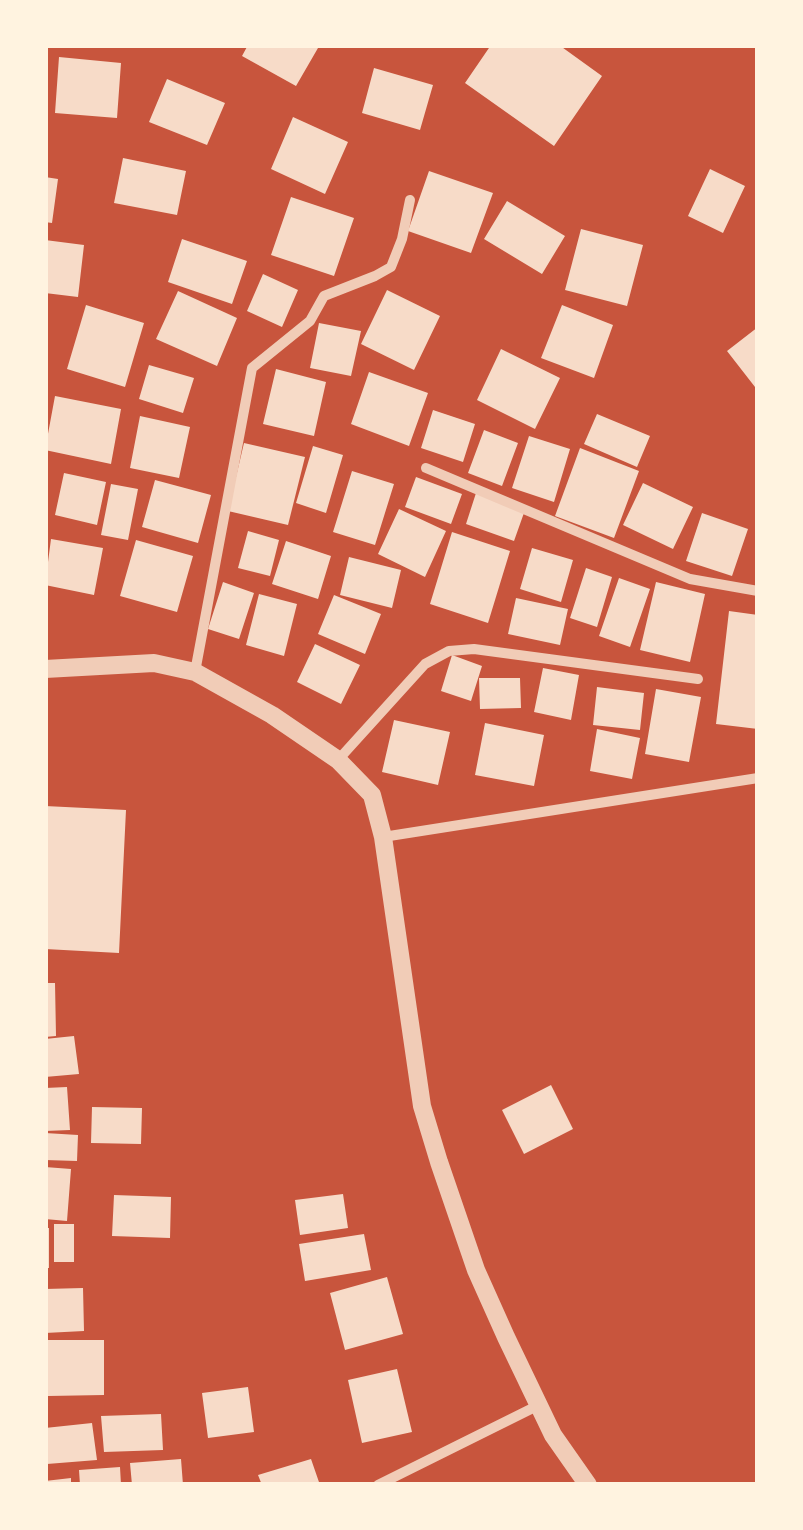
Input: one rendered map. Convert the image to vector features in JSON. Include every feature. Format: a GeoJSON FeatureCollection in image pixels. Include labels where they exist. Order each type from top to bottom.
{"type":"FeatureCollection","features":[{"type":"Feature","properties":{"kind":"street"},"geometry":{"type":"LineString","coordinates":[[194,672],[252,368],[310,321],[324,296],[391,267],[410,200]]}},
{"type":"Feature","properties":{"kind":"street"},"geometry":{"type":"LineString","coordinates":[[426,468],[690,579],[758,591]]}},
{"type":"Feature","properties":{"kind":"street"},"geometry":{"type":"LineString","coordinates":[[338,760],[426,664],[449,652],[474,648],[698,679]]}},
{"type":"Feature","properties":{"kind":"street"},"geometry":{"type":"LineString","coordinates":[[45,669],[154,663],[194,672],[272,714],[338,760],[372,795],[383,837],[422,1106],[476,1270],[553,1434],[588,1485]]}},
{"type":"Feature","properties":{"kind":"street"},"geometry":{"type":"LineString","coordinates":[[383,837],[758,778]]}},
{"type":"Feature","properties":{"kind":"street"},"geometry":{"type":"LineString","coordinates":[[378,1485],[539,1405]]}},
{"type":"Feature","properties":{"kind":"building"},"geometry":{"type":"Polygon","coordinates":[[[248,45],[318,48],[296,86],[242,56],[248,45]]]}},
{"type":"Feature","properties":{"kind":"building"},"geometry":{"type":"Polygon","coordinates":[[[491,45],[559,45],[602,76],[554,146],[465,83],[491,45]]]}},
{"type":"Feature","properties":{"kind":"building"},"geometry":{"type":"Polygon","coordinates":[[[59,57],[121,63],[117,118],[55,113],[59,57]]]}},
{"type":"Feature","properties":{"kind":"building"},"geometry":{"type":"Polygon","coordinates":[[[374,68],[433,85],[420,130],[362,113],[374,68]]]}},
{"type":"Feature","properties":{"kind":"building"},"geometry":{"type":"Polygon","coordinates":[[[167,79],[225,103],[207,145],[149,122],[167,79]]]}},
{"type":"Feature","properties":{"kind":"building"},"geometry":{"type":"Polygon","coordinates":[[[293,117],[348,142],[325,194],[271,169],[293,117]]]}},
{"type":"Feature","properties":{"kind":"building"},"geometry":{"type":"Polygon","coordinates":[[[123,158],[186,171],[177,215],[114,203],[123,158]]]}},
{"type":"Feature","properties":{"kind":"building"},"geometry":{"type":"Polygon","coordinates":[[[710,169],[745,186],[723,233],[688,216],[710,169]]]}},
{"type":"Feature","properties":{"kind":"building"},"geometry":{"type":"Polygon","coordinates":[[[429,171],[493,193],[471,253],[408,231],[429,171]]]}},
{"type":"Feature","properties":{"kind":"building"},"geometry":{"type":"Polygon","coordinates":[[[45,177],[58,179],[52,223],[45,222],[45,177]]]}},
{"type":"Feature","properties":{"kind":"building"},"geometry":{"type":"Polygon","coordinates":[[[291,197],[354,218],[334,276],[271,255],[291,197]]]}},
{"type":"Feature","properties":{"kind":"building"},"geometry":{"type":"Polygon","coordinates":[[[507,201],[565,236],[542,274],[484,239],[507,201]]]}},
{"type":"Feature","properties":{"kind":"building"},"geometry":{"type":"Polygon","coordinates":[[[581,229],[643,245],[627,306],[565,290],[581,229]]]}},
{"type":"Feature","properties":{"kind":"building"},"geometry":{"type":"Polygon","coordinates":[[[182,239],[247,261],[232,304],[168,282],[182,239]]]}},
{"type":"Feature","properties":{"kind":"building"},"geometry":{"type":"Polygon","coordinates":[[[45,240],[84,245],[78,297],[45,293],[45,240]]]}},
{"type":"Feature","properties":{"kind":"building"},"geometry":{"type":"Polygon","coordinates":[[[263,274],[298,290],[282,327],[247,311],[263,274]]]}},
{"type":"Feature","properties":{"kind":"building"},"geometry":{"type":"Polygon","coordinates":[[[387,290],[440,316],[414,370],[361,344],[387,290]]]}},
{"type":"Feature","properties":{"kind":"building"},"geometry":{"type":"Polygon","coordinates":[[[178,291],[237,318],[217,366],[156,339],[178,291]]]}},
{"type":"Feature","properties":{"kind":"building"},"geometry":{"type":"Polygon","coordinates":[[[86,305],[144,323],[125,387],[67,369],[86,305]]]}},
{"type":"Feature","properties":{"kind":"building"},"geometry":{"type":"Polygon","coordinates":[[[562,305],[613,325],[594,378],[541,358],[562,305]]]}},
{"type":"Feature","properties":{"kind":"building"},"geometry":{"type":"Polygon","coordinates":[[[319,323],[361,331],[351,376],[310,368],[319,323]]]}},
{"type":"Feature","properties":{"kind":"building"},"geometry":{"type":"Polygon","coordinates":[[[758,327],[758,386],[755,387],[727,351],[758,327]]]}},
{"type":"Feature","properties":{"kind":"building"},"geometry":{"type":"Polygon","coordinates":[[[501,349],[560,378],[535,429],[477,400],[501,349]]]}},
{"type":"Feature","properties":{"kind":"building"},"geometry":{"type":"Polygon","coordinates":[[[149,365],[194,378],[183,413],[139,399],[149,365]]]}},
{"type":"Feature","properties":{"kind":"building"},"geometry":{"type":"Polygon","coordinates":[[[276,369],[326,382],[314,436],[263,424],[276,369]]]}},
{"type":"Feature","properties":{"kind":"building"},"geometry":{"type":"Polygon","coordinates":[[[369,372],[428,393],[409,446],[351,424],[369,372]]]}},
{"type":"Feature","properties":{"kind":"building"},"geometry":{"type":"Polygon","coordinates":[[[55,396],[121,409],[111,464],[45,450],[55,396]]]}},
{"type":"Feature","properties":{"kind":"building"},"geometry":{"type":"Polygon","coordinates":[[[433,410],[475,424],[463,462],[421,448],[433,410]]]}},
{"type":"Feature","properties":{"kind":"building"},"geometry":{"type":"Polygon","coordinates":[[[597,414],[650,436],[637,467],[584,444],[597,414]]]}},
{"type":"Feature","properties":{"kind":"building"},"geometry":{"type":"Polygon","coordinates":[[[140,416],[190,427],[179,478],[130,468],[140,416]]]}},
{"type":"Feature","properties":{"kind":"building"},"geometry":{"type":"Polygon","coordinates":[[[484,430],[518,443],[502,486],[468,473],[484,430]]]}},
{"type":"Feature","properties":{"kind":"building"},"geometry":{"type":"Polygon","coordinates":[[[529,436],[570,449],[554,502],[512,488],[529,436]]]}},
{"type":"Feature","properties":{"kind":"building"},"geometry":{"type":"Polygon","coordinates":[[[244,443],[305,457],[288,525],[228,511],[244,443]]]}},
{"type":"Feature","properties":{"kind":"building"},"geometry":{"type":"Polygon","coordinates":[[[313,446],[343,455],[326,513],[296,503],[313,446]]]}},
{"type":"Feature","properties":{"kind":"building"},"geometry":{"type":"Polygon","coordinates":[[[580,448],[639,471],[614,538],[555,516],[580,448]]]}},
{"type":"Feature","properties":{"kind":"building"},"geometry":{"type":"Polygon","coordinates":[[[352,471],[394,484],[375,545],[333,532],[352,471]]]}},
{"type":"Feature","properties":{"kind":"building"},"geometry":{"type":"Polygon","coordinates":[[[64,473],[106,482],[97,525],[55,515],[64,473]]]}},
{"type":"Feature","properties":{"kind":"building"},"geometry":{"type":"Polygon","coordinates":[[[416,477],[462,494],[451,524],[405,507],[416,477]]]}},
{"type":"Feature","properties":{"kind":"building"},"geometry":{"type":"Polygon","coordinates":[[[155,480],[211,495],[198,543],[142,527],[155,480]]]}},
{"type":"Feature","properties":{"kind":"building"},"geometry":{"type":"Polygon","coordinates":[[[643,483],[693,507],[673,549],[623,525],[643,483]]]}},
{"type":"Feature","properties":{"kind":"building"},"geometry":{"type":"Polygon","coordinates":[[[111,484],[138,489],[128,540],[101,535],[111,484]]]}},
{"type":"Feature","properties":{"kind":"building"},"geometry":{"type":"Polygon","coordinates":[[[476,493],[525,510],[514,541],[466,524],[476,493]]]}},
{"type":"Feature","properties":{"kind":"building"},"geometry":{"type":"Polygon","coordinates":[[[399,509],[446,531],[425,577],[378,554],[399,509]]]}},
{"type":"Feature","properties":{"kind":"building"},"geometry":{"type":"Polygon","coordinates":[[[702,513],[748,529],[732,576],[686,561],[702,513]]]}},
{"type":"Feature","properties":{"kind":"building"},"geometry":{"type":"Polygon","coordinates":[[[248,531],[279,540],[270,576],[238,568],[248,531]]]}},
{"type":"Feature","properties":{"kind":"building"},"geometry":{"type":"Polygon","coordinates":[[[452,532],[510,551],[488,623],[430,604],[452,532]]]}},
{"type":"Feature","properties":{"kind":"building"},"geometry":{"type":"Polygon","coordinates":[[[51,539],[103,548],[94,595],[45,585],[51,539]]]}},
{"type":"Feature","properties":{"kind":"building"},"geometry":{"type":"Polygon","coordinates":[[[136,540],[193,556],[177,612],[120,596],[136,540]]]}},
{"type":"Feature","properties":{"kind":"building"},"geometry":{"type":"Polygon","coordinates":[[[286,541],[331,556],[318,599],[272,584],[286,541]]]}},
{"type":"Feature","properties":{"kind":"building"},"geometry":{"type":"Polygon","coordinates":[[[532,548],[573,560],[561,602],[520,589],[532,548]]]}},
{"type":"Feature","properties":{"kind":"building"},"geometry":{"type":"Polygon","coordinates":[[[349,557],[401,570],[392,608],[340,595],[349,557]]]}},
{"type":"Feature","properties":{"kind":"building"},"geometry":{"type":"Polygon","coordinates":[[[586,568],[612,577],[597,627],[570,618],[586,568]]]}},
{"type":"Feature","properties":{"kind":"building"},"geometry":{"type":"Polygon","coordinates":[[[619,578],[650,589],[630,647],[599,636],[619,578]]]}},
{"type":"Feature","properties":{"kind":"building"},"geometry":{"type":"Polygon","coordinates":[[[223,582],[254,593],[239,639],[208,629],[223,582]]]}},
{"type":"Feature","properties":{"kind":"building"},"geometry":{"type":"Polygon","coordinates":[[[656,582],[705,594],[690,662],[640,650],[656,582]]]}},
{"type":"Feature","properties":{"kind":"building"},"geometry":{"type":"Polygon","coordinates":[[[259,594],[297,604],[284,656],[246,645],[259,594]]]}},
{"type":"Feature","properties":{"kind":"building"},"geometry":{"type":"Polygon","coordinates":[[[334,595],[381,614],[365,654],[318,634],[334,595]]]}},
{"type":"Feature","properties":{"kind":"building"},"geometry":{"type":"Polygon","coordinates":[[[516,598],[568,609],[560,645],[508,634],[516,598]]]}},
{"type":"Feature","properties":{"kind":"building"},"geometry":{"type":"Polygon","coordinates":[[[729,611],[758,615],[758,729],[716,724],[729,611]]]}},
{"type":"Feature","properties":{"kind":"building"},"geometry":{"type":"Polygon","coordinates":[[[315,644],[360,665],[341,704],[297,682],[315,644]]]}},
{"type":"Feature","properties":{"kind":"building"},"geometry":{"type":"Polygon","coordinates":[[[452,655],[482,666],[471,701],[441,691],[452,655]]]}},
{"type":"Feature","properties":{"kind":"building"},"geometry":{"type":"Polygon","coordinates":[[[543,668],[579,675],[571,720],[534,712],[543,668]]]}},
{"type":"Feature","properties":{"kind":"building"},"geometry":{"type":"Polygon","coordinates":[[[479,678],[520,678],[521,708],[480,709],[479,678]]]}},
{"type":"Feature","properties":{"kind":"building"},"geometry":{"type":"Polygon","coordinates":[[[597,687],[644,693],[640,730],[593,725],[597,687]]]}},
{"type":"Feature","properties":{"kind":"building"},"geometry":{"type":"Polygon","coordinates":[[[656,689],[701,697],[689,762],[645,754],[656,689]]]}},
{"type":"Feature","properties":{"kind":"building"},"geometry":{"type":"Polygon","coordinates":[[[394,720],[450,732],[438,785],[382,772],[394,720]]]}},
{"type":"Feature","properties":{"kind":"building"},"geometry":{"type":"Polygon","coordinates":[[[485,723],[544,735],[534,786],[475,775],[485,723]]]}},
{"type":"Feature","properties":{"kind":"building"},"geometry":{"type":"Polygon","coordinates":[[[597,729],[640,738],[632,779],[590,771],[597,729]]]}},
{"type":"Feature","properties":{"kind":"building"},"geometry":{"type":"Polygon","coordinates":[[[45,806],[126,810],[119,953],[45,949],[45,806]]]}},
{"type":"Feature","properties":{"kind":"building"},"geometry":{"type":"Polygon","coordinates":[[[45,983],[55,983],[56,1036],[45,1037],[45,983]]]}},
{"type":"Feature","properties":{"kind":"building"},"geometry":{"type":"Polygon","coordinates":[[[74,1036],[79,1074],[45,1077],[45,1039],[74,1036]]]}},
{"type":"Feature","properties":{"kind":"building"},"geometry":{"type":"Polygon","coordinates":[[[551,1085],[573,1129],[524,1154],[502,1110],[551,1085]]]}},
{"type":"Feature","properties":{"kind":"building"},"geometry":{"type":"Polygon","coordinates":[[[67,1087],[70,1130],[45,1131],[45,1088],[67,1087]]]}},
{"type":"Feature","properties":{"kind":"building"},"geometry":{"type":"Polygon","coordinates":[[[92,1107],[142,1108],[141,1144],[91,1143],[92,1107]]]}},
{"type":"Feature","properties":{"kind":"building"},"geometry":{"type":"Polygon","coordinates":[[[45,1133],[78,1135],[77,1161],[45,1160],[45,1133]]]}},
{"type":"Feature","properties":{"kind":"building"},"geometry":{"type":"Polygon","coordinates":[[[45,1167],[71,1169],[67,1221],[45,1219],[45,1167]]]}},
{"type":"Feature","properties":{"kind":"building"},"geometry":{"type":"Polygon","coordinates":[[[343,1194],[348,1228],[300,1235],[295,1200],[343,1194]]]}},
{"type":"Feature","properties":{"kind":"building"},"geometry":{"type":"Polygon","coordinates":[[[114,1195],[171,1197],[170,1238],[112,1236],[114,1195]]]}},
{"type":"Feature","properties":{"kind":"building"},"geometry":{"type":"Polygon","coordinates":[[[54,1224],[74,1224],[74,1262],[54,1262],[54,1224]]]}},
{"type":"Feature","properties":{"kind":"building"},"geometry":{"type":"Polygon","coordinates":[[[45,1228],[49,1228],[49,1268],[45,1268],[45,1228]]]}},
{"type":"Feature","properties":{"kind":"building"},"geometry":{"type":"Polygon","coordinates":[[[364,1234],[371,1270],[305,1281],[299,1244],[364,1234]]]}},
{"type":"Feature","properties":{"kind":"building"},"geometry":{"type":"Polygon","coordinates":[[[387,1277],[403,1334],[345,1350],[330,1293],[387,1277]]]}},
{"type":"Feature","properties":{"kind":"building"},"geometry":{"type":"Polygon","coordinates":[[[83,1288],[84,1331],[45,1333],[45,1289],[83,1288]]]}},
{"type":"Feature","properties":{"kind":"building"},"geometry":{"type":"Polygon","coordinates":[[[47,1340],[104,1340],[104,1395],[48,1396],[47,1340]]]}},
{"type":"Feature","properties":{"kind":"building"},"geometry":{"type":"Polygon","coordinates":[[[397,1369],[412,1432],[362,1443],[348,1380],[397,1369]]]}},
{"type":"Feature","properties":{"kind":"building"},"geometry":{"type":"Polygon","coordinates":[[[248,1387],[254,1432],[208,1438],[202,1393],[248,1387]]]}},
{"type":"Feature","properties":{"kind":"building"},"geometry":{"type":"Polygon","coordinates":[[[161,1414],[163,1450],[104,1452],[101,1416],[161,1414]]]}},
{"type":"Feature","properties":{"kind":"building"},"geometry":{"type":"Polygon","coordinates":[[[92,1423],[97,1460],[47,1464],[45,1428],[92,1423]]]}},
{"type":"Feature","properties":{"kind":"building"},"geometry":{"type":"Polygon","coordinates":[[[181,1459],[183,1485],[132,1485],[130,1463],[181,1459]]]}},
{"type":"Feature","properties":{"kind":"building"},"geometry":{"type":"Polygon","coordinates":[[[311,1459],[320,1485],[262,1485],[258,1475],[311,1459]]]}},
{"type":"Feature","properties":{"kind":"building"},"geometry":{"type":"Polygon","coordinates":[[[120,1467],[121,1485],[80,1485],[79,1470],[120,1467]]]}},
{"type":"Feature","properties":{"kind":"building"},"geometry":{"type":"Polygon","coordinates":[[[71,1478],[71,1485],[45,1485],[45,1481],[71,1478]]]}}]}
